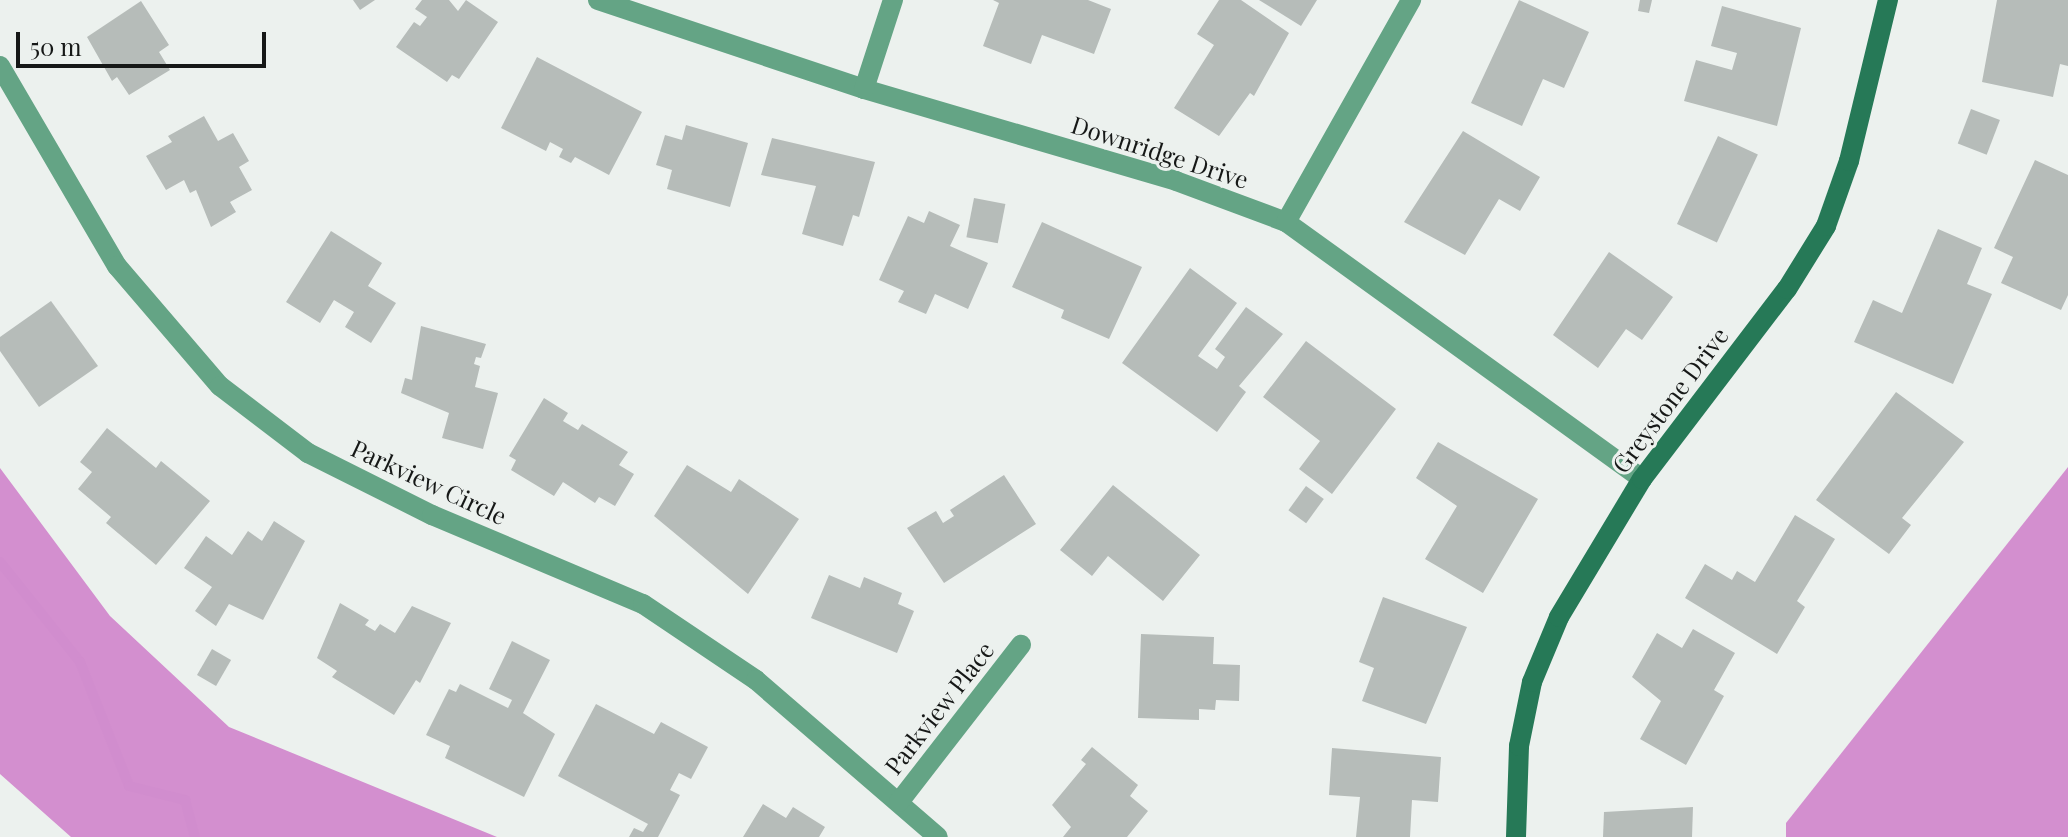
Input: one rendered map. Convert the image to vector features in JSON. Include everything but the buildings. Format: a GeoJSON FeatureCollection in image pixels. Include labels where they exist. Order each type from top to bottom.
{"type":"FeatureCollection","features":[{"type":"Feature","properties":{"kind":"street","name":"Downridge Drive"},"geometry":{"type":"LineString","coordinates":[[598,0],[864,89],[1176,181],[1286,222],[1642,479]]}},
{"type":"Feature","properties":{"kind":"street"},"geometry":{"type":"LineString","coordinates":[[864,89],[893,0]]}},
{"type":"Feature","properties":{"kind":"street"},"geometry":{"type":"LineString","coordinates":[[1286,222],[1411,0]]}},
{"type":"Feature","properties":{"kind":"street","name":"Greystone Drive"},"geometry":{"type":"LineString","coordinates":[[1516,837],[1519,746],[1532,682],[1559,617],[1642,479],[1787,289],[1826,226],[1849,161],[1888,0]]}},
{"type":"Feature","properties":{"kind":"street","name":"Parkview Circle"},"geometry":{"type":"LineString","coordinates":[[0,66],[117,266],[220,386],[308,453],[432,515],[643,604],[756,680],[938,837]]}},
{"type":"Feature","properties":{"kind":"street","name":"Parkview Place"},"geometry":{"type":"LineString","coordinates":[[899,802],[1021,645]]}},
{"type":"Feature","properties":{"kind":"shaded area"},"geometry":{"type":"Polygon","coordinates":[[[2068,467],[2068,837],[1786,837],[1786,823],[2068,467]]]}},
{"type":"Feature","properties":{"kind":"shaded area"},"geometry":{"type":"Polygon","coordinates":[[[0,468],[110,616],[229,727],[497,837],[71,837],[0,774],[0,468]]]}},
{"type":"Feature","properties":{"kind":"waterway"},"geometry":{"type":"LineString","coordinates":[[0,562],[80,662],[129,786],[185,800],[195,837]]}}]}
